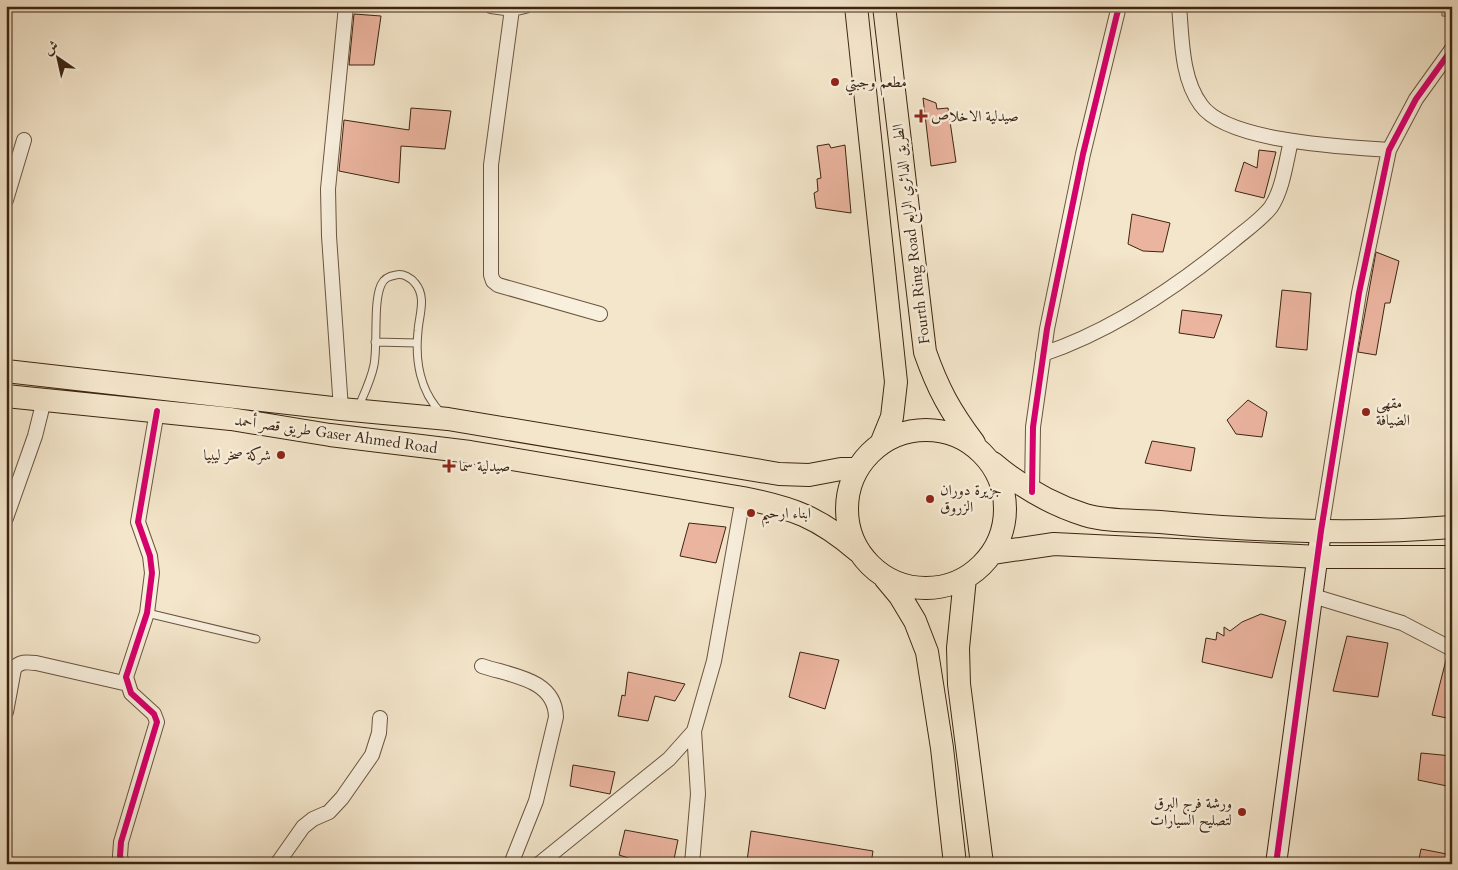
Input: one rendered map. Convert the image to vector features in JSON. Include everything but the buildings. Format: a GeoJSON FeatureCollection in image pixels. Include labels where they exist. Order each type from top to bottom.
{"type":"FeatureCollection","features":[{"type":"Feature","properties":{"kind":"main road","name":"Fourth Ring Road الطريق الدائري الرابع"},"geometry":{"type":"LineString","coordinates":[[856,6],[896,382],[892,417],[881,444]]}},
{"type":"Feature","properties":{"kind":"main road","name":"Fourth Ring Road الطريق الدائري الرابع"},"geometry":{"type":"LineString","coordinates":[[884,6],[924,352],[937,387],[952,414],[983,454]]}},
{"type":"Feature","properties":{"kind":"main road","name":"طريق قصر أحمد Gaser Ahmed Road"},"geometry":{"type":"LineString","coordinates":[[6,371],[349,410],[448,419],[755,472],[809,475],[841,469],[857,469]]}},
{"type":"Feature","properties":{"kind":"main road","name":"طريق قصر أحمد Gaser Ahmed Road"},"geometry":{"type":"LineString","coordinates":[[6,396],[157,411],[470,452],[742,498],[777,505],[809,515],[834,530],[858,551]]}},
{"type":"Feature","properties":{"kind":"main road"},"geometry":{"type":"LineString","coordinates":[[955,864],[940,729],[927,652],[915,621],[900,596],[869,565],[858,551],[851,536],[847,519],[850,484],[857,469],[868,455],[881,444],[896,435],[912,430],[930,429],[955,435],[1032,492],[1057,505],[1088,516],[1225,528],[1321,530],[1452,527]]}},
{"type":"Feature","properties":{"kind":"main road"},"geometry":{"type":"LineString","coordinates":[[882,576],[902,584],[923,588],[938,587],[965,578],[975,571],[992,553],[1002,531],[1006,506],[1001,482],[983,454]]}},
{"type":"Feature","properties":{"kind":"main road"},"geometry":{"type":"LineString","coordinates":[[992,553],[1054,544],[1319,557],[1452,557]]}},
{"type":"Feature","properties":{"kind":"main road"},"geometry":{"type":"LineString","coordinates":[[965,578],[958,648],[959,684],[982,864]]}},
{"type":"Feature","properties":{"kind":"street"},"geometry":{"type":"LineString","coordinates":[[346,6],[328,189],[329,236],[349,410]]}},
{"type":"Feature","properties":{"kind":"street"},"geometry":{"type":"LineString","coordinates":[[491,6],[518,7],[491,165],[490,274],[493,281],[498,284],[600,314]]}},
{"type":"Feature","properties":{"kind":"street"},"geometry":{"type":"LineString","coordinates":[[1032,492],[1033,427],[1043,354],[1083,154],[1120,6]]}},
{"type":"Feature","properties":{"kind":"street"},"geometry":{"type":"LineString","coordinates":[[1179,6],[1186,66],[1192,90],[1201,106],[1215,119],[1291,141],[1389,150]]}},
{"type":"Feature","properties":{"kind":"street"},"geometry":{"type":"LineString","coordinates":[[1276,864],[1319,557],[1321,530],[1359,293],[1389,150],[1416,99],[1452,49]]}},
{"type":"Feature","properties":{"kind":"street"},"geometry":{"type":"LineString","coordinates":[[6,200],[24,140]]}},
{"type":"Feature","properties":{"kind":"street"},"geometry":{"type":"LineString","coordinates":[[1043,354],[1084,338],[1159,295],[1195,270],[1255,222],[1271,206],[1278,193],[1291,141]]}},
{"type":"Feature","properties":{"kind":"street"},"geometry":{"type":"LineString","coordinates":[[6,518],[35,436],[44,400]]}},
{"type":"Feature","properties":{"kind":"street"},"geometry":{"type":"LineString","coordinates":[[122,864],[120,856],[121,842],[157,722],[154,714],[131,693],[126,678],[147,614],[152,573],[150,556],[138,522],[157,411]]}},
{"type":"Feature","properties":{"kind":"street"},"geometry":{"type":"LineString","coordinates":[[692,864],[698,794],[694,730],[714,661],[742,498]]}},
{"type":"Feature","properties":{"kind":"street"},"geometry":{"type":"LineString","coordinates":[[1313,596],[1402,622],[1452,649]]}},
{"type":"Feature","properties":{"kind":"street"},"geometry":{"type":"LineString","coordinates":[[6,712],[14,669],[23,662],[36,663],[128,684]]}},
{"type":"Feature","properties":{"kind":"street"},"geometry":{"type":"LineString","coordinates":[[482,666],[540,685],[556,703],[556,717],[536,801],[511,864]]}},
{"type":"Feature","properties":{"kind":"street"},"geometry":{"type":"LineString","coordinates":[[277,864],[303,827],[313,819],[329,812],[342,798],[372,755],[379,733],[380,718]]}},
{"type":"Feature","properties":{"kind":"street"},"geometry":{"type":"LineString","coordinates":[[538,864],[669,759],[694,730]]}},
{"type":"Feature","properties":{"kind":"lane"},"geometry":{"type":"LineString","coordinates":[[349,410],[374,365],[378,297],[381,284],[387,277],[399,274],[411,278],[419,288],[422,299],[417,343],[420,375],[426,392],[448,419]]}},
{"type":"Feature","properties":{"kind":"lane"},"geometry":{"type":"LineString","coordinates":[[375,342],[417,343]]}},
{"type":"Feature","properties":{"kind":"lane"},"geometry":{"type":"LineString","coordinates":[[147,614],[256,639]]}},
{"type":"Feature","properties":{"kind":"green space"},"geometry":{"type":"Polygon","coordinates":[[[1441,6],[1452,6],[1452,17],[1442,16],[1441,6]]]}},
{"type":"Feature","properties":{"kind":"cycle path"},"geometry":{"type":"LineString","coordinates":[[1032,492],[1033,427],[1047,329],[1083,154],[1119,6]]}},
{"type":"Feature","properties":{"kind":"cycle path"},"geometry":{"type":"LineString","coordinates":[[1276,864],[1321,531],[1359,293],[1389,150],[1416,99],[1452,49]]}},
{"type":"Feature","properties":{"kind":"cycle path"},"geometry":{"type":"LineString","coordinates":[[122,864],[120,856],[121,842],[157,722],[154,714],[131,693],[126,677],[147,613],[152,573],[150,556],[138,522],[157,411]]}},
{"type":"Feature","properties":{"kind":"place","name":"مطعم وجبتي"},"geometry":{"type":"Point","coordinates":[835,82]}},
{"type":"Feature","properties":{"kind":"place","name":"صيدلية الاخلاص"},"geometry":{"type":"Point","coordinates":[921,116]}},
{"type":"Feature","properties":{"kind":"place","name":"مقهى الضيافة"},"geometry":{"type":"Point","coordinates":[1366,412]}},
{"type":"Feature","properties":{"kind":"place","name":"شركة صخر ليبيا"},"geometry":{"type":"Point","coordinates":[281,455]}},
{"type":"Feature","properties":{"kind":"place","name":"صيدلية سما"},"geometry":{"type":"Point","coordinates":[449,466]}},
{"type":"Feature","properties":{"kind":"place","name":"جزيرة دوران الزروق"},"geometry":{"type":"Point","coordinates":[930,499]}},
{"type":"Feature","properties":{"kind":"place","name":"ابناء ارحيم"},"geometry":{"type":"Point","coordinates":[751,513]}},
{"type":"Feature","properties":{"kind":"place","name":"ورشة فرج البرق لتصليح السيارات"},"geometry":{"type":"Point","coordinates":[1242,812]}}]}
